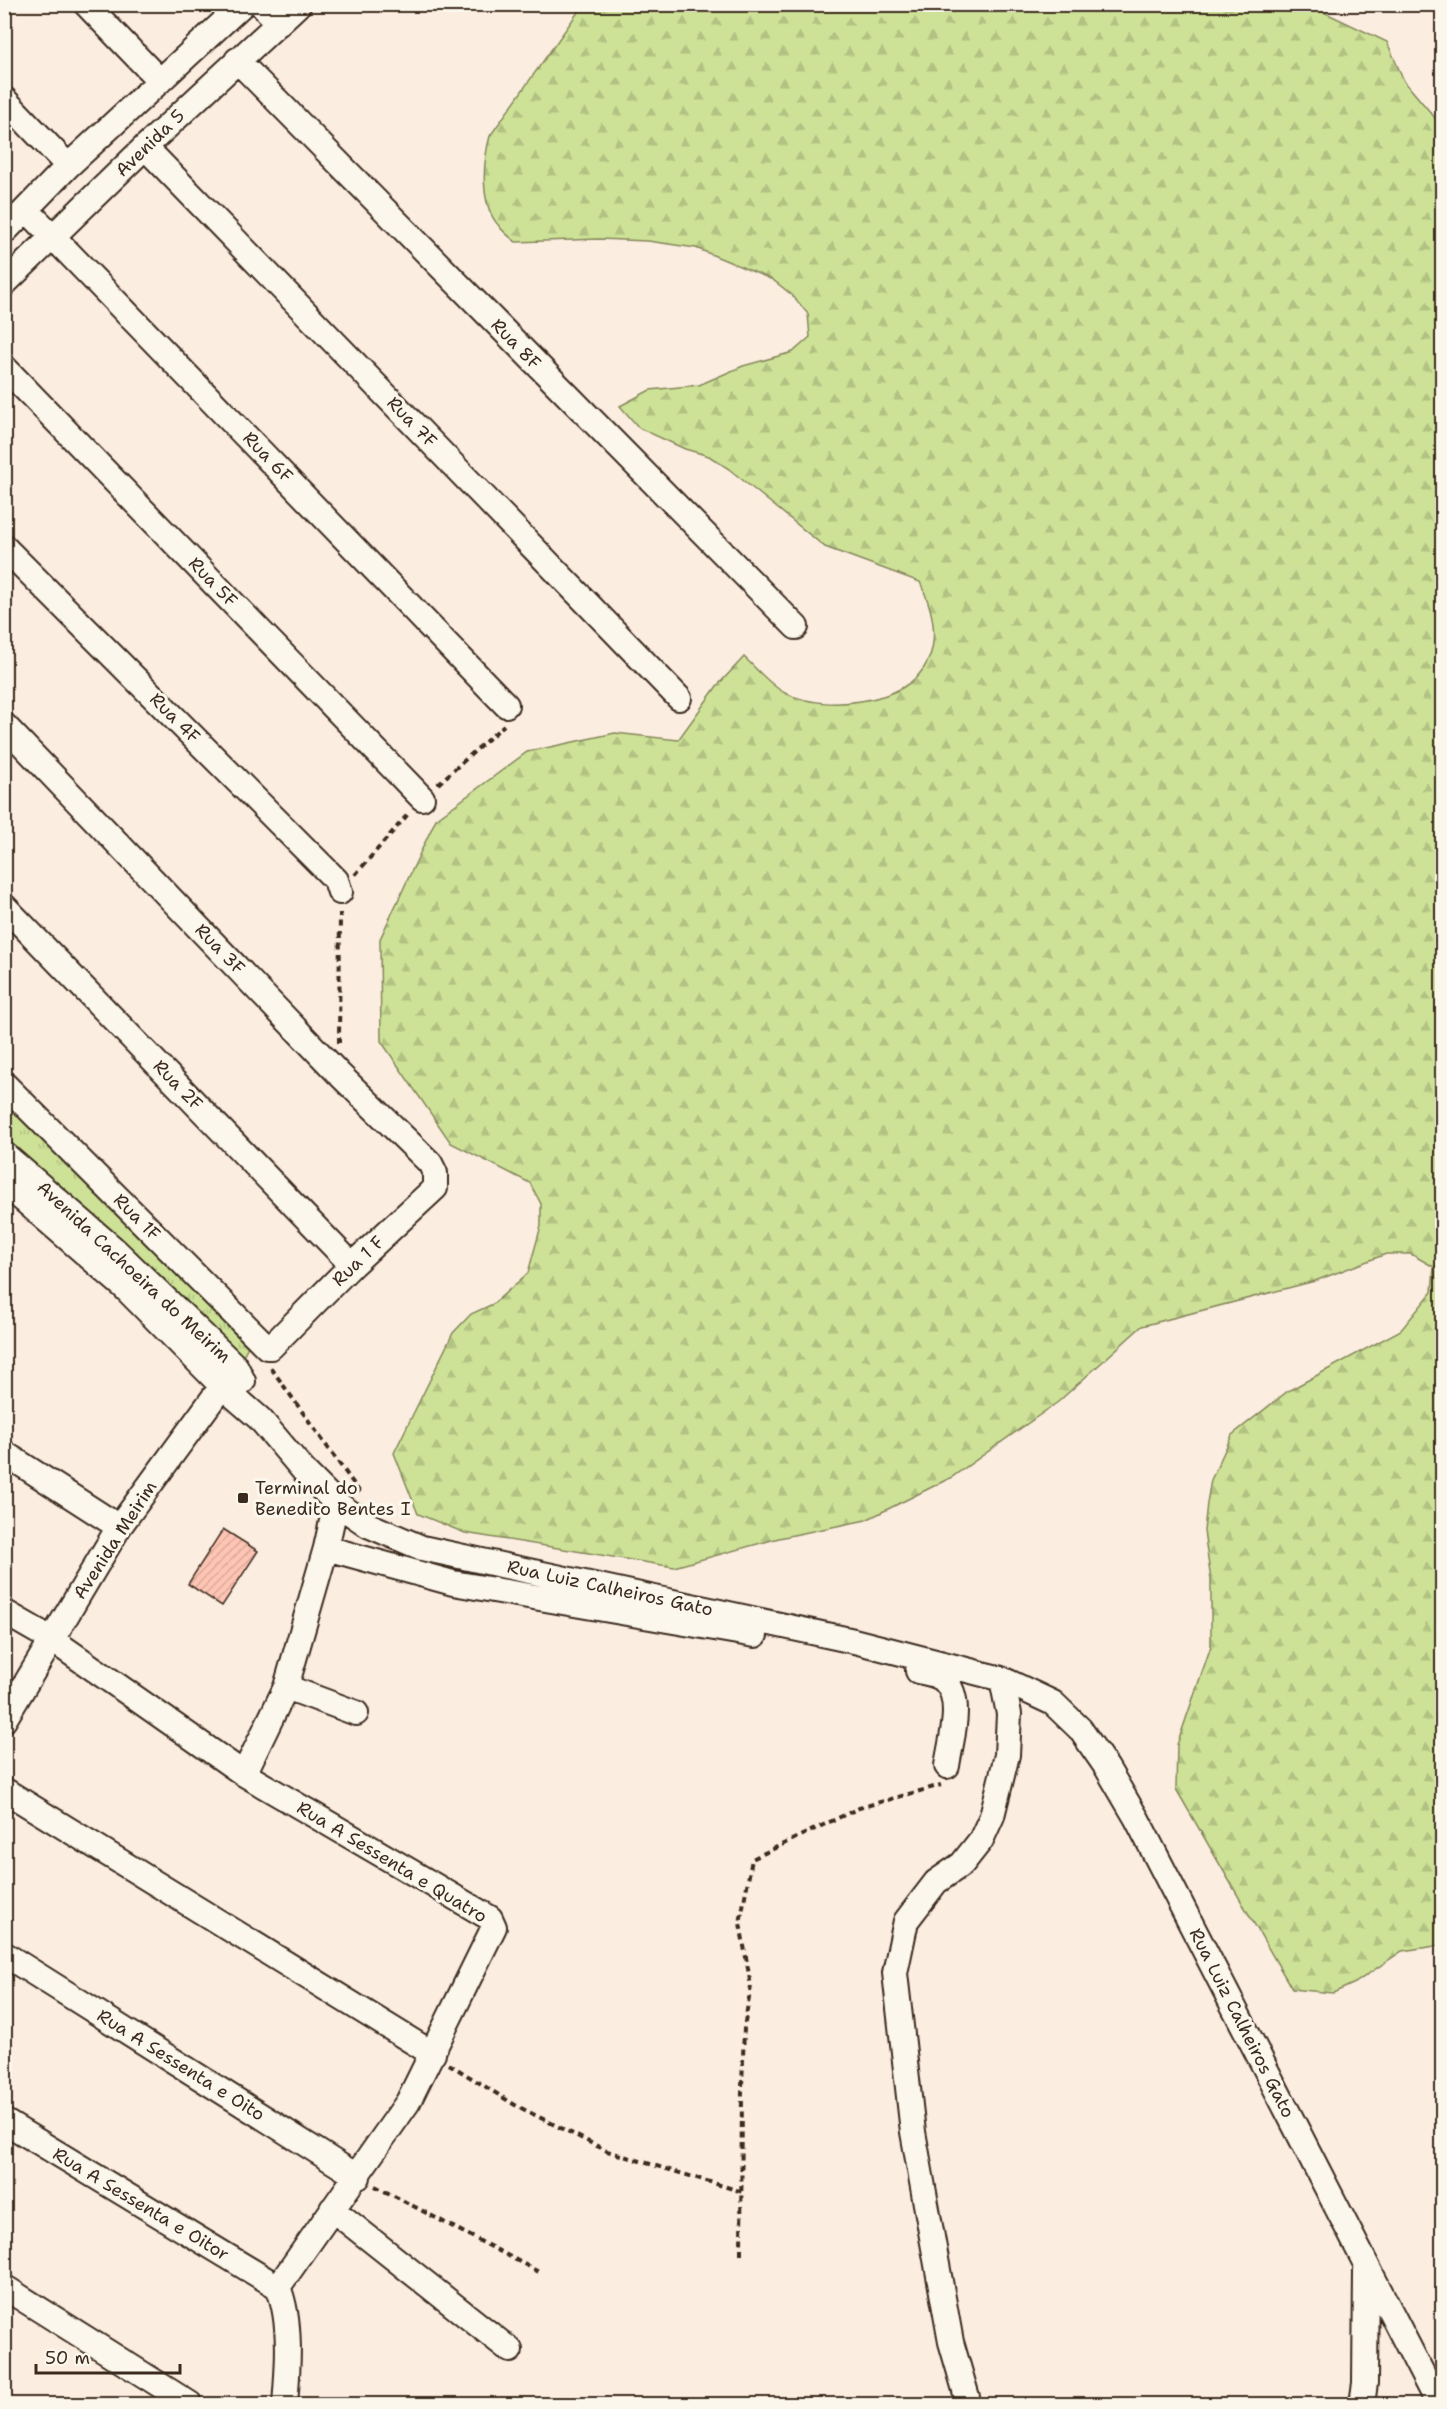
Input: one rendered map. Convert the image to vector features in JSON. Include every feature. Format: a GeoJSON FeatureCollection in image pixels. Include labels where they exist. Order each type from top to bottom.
{"type":"FeatureCollection","features":[{"type":"Feature","properties":{"kind":"street"},"geometry":{"type":"LineString","coordinates":[[86,4],[160,81]]}},
{"type":"Feature","properties":{"kind":"street","name":"Avenida 5"},"geometry":{"type":"LineString","coordinates":[[4,232],[69,166],[243,4]]}},
{"type":"Feature","properties":{"kind":"street"},"geometry":{"type":"LineString","coordinates":[[261,4],[278,24]]}},
{"type":"Feature","properties":{"kind":"street","name":"Avenida 5"},"geometry":{"type":"LineString","coordinates":[[4,284],[55,238],[145,147],[298,4]]}},
{"type":"Feature","properties":{"kind":"street","name":"Rua 8F"},"geometry":{"type":"LineString","coordinates":[[237,60],[796,627]]}},
{"type":"Feature","properties":{"kind":"street"},"geometry":{"type":"LineString","coordinates":[[4,99],[69,166]]}},
{"type":"Feature","properties":{"kind":"street","name":"Rua 7F"},"geometry":{"type":"LineString","coordinates":[[145,147],[679,698]]}},
{"type":"Feature","properties":{"kind":"street","name":"Rua 6F"},"geometry":{"type":"LineString","coordinates":[[27,210],[506,705]]}},
{"type":"Feature","properties":{"kind":"street","name":"Rua 5F"},"geometry":{"type":"LineString","coordinates":[[4,367],[422,798]]}},
{"type":"Feature","properties":{"kind":"street","name":"Rua 4F"},"geometry":{"type":"LineString","coordinates":[[4,547],[336,880],[340,892]]}},
{"type":"Feature","properties":{"kind":"street","name":"Rua 3F"},"geometry":{"type":"LineString","coordinates":[[4,725],[339,1074],[430,1164],[435,1173]]}},
{"type":"Feature","properties":{"kind":"street","name":"Rua 2F"},"geometry":{"type":"LineString","coordinates":[[4,906],[352,1264]]}},
{"type":"Feature","properties":{"kind":"street","name":"Rua 1F"},"geometry":{"type":"LineString","coordinates":[[4,1084],[267,1347],[271,1347]]}},
{"type":"Feature","properties":{"kind":"street","name":"Avenida Cachoeira do Meirim"},"geometry":{"type":"LineString","coordinates":[[4,1154],[114,1249],[229,1376]]}},
{"type":"Feature","properties":{"kind":"street","name":"Rua 1 F"},"geometry":{"type":"LineString","coordinates":[[271,1347],[352,1264],[435,1188],[435,1173]]}},
{"type":"Feature","properties":{"kind":"street","name":"Avenida Cachoeira do Meirim"},"geometry":{"type":"LineString","coordinates":[[4,1183],[229,1376]]}},
{"type":"Feature","properties":{"kind":"street","name":"Rua Luiz Calheiros Gato"},"geometry":{"type":"LineString","coordinates":[[229,1376],[260,1419],[304,1472],[336,1503],[368,1525],[422,1548],[854,1641],[1002,1679],[1053,1704],[1080,1729],[1107,1768],[1137,1819],[1438,2404]]}},
{"type":"Feature","properties":{"kind":"street","name":"Avenida Meirim"},"geometry":{"type":"LineString","coordinates":[[4,1720],[119,1527],[229,1376]]}},
{"type":"Feature","properties":{"kind":"street"},"geometry":{"type":"LineString","coordinates":[[4,1453],[119,1527]]}},
{"type":"Feature","properties":{"kind":"street"},"geometry":{"type":"LineString","coordinates":[[244,1774],[286,1687],[326,1548],[336,1503]]}},
{"type":"Feature","properties":{"kind":"street"},"geometry":{"type":"LineString","coordinates":[[326,1548],[453,1583],[816,1646],[938,1675],[946,1682],[955,1703],[947,1766]]}},
{"type":"Feature","properties":{"kind":"street","name":"Rua A Sessenta e Quatro"},"geometry":{"type":"LineString","coordinates":[[4,1612],[51,1639],[244,1774],[490,1918],[494,1927],[491,1938],[433,2054]]}},
{"type":"Feature","properties":{"kind":"street"},"geometry":{"type":"LineString","coordinates":[[969,2404],[951,2342],[913,2132],[895,1973],[906,1921],[936,1882],[962,1864],[981,1840],[992,1816],[1007,1755],[1009,1714],[1002,1679]]}},
{"type":"Feature","properties":{"kind":"street"},"geometry":{"type":"LineString","coordinates":[[286,1687],[356,1713]]}},
{"type":"Feature","properties":{"kind":"street"},"geometry":{"type":"LineString","coordinates":[[4,1790],[433,2054],[408,2102],[358,2177],[332,2209],[278,2287],[285,2303],[287,2378],[285,2404]]}},
{"type":"Feature","properties":{"kind":"street","name":"Rua A Sessenta e Oito"},"geometry":{"type":"LineString","coordinates":[[4,1954],[358,2177]]}},
{"type":"Feature","properties":{"kind":"street","name":"Rua A Sessenta e Oitor"},"geometry":{"type":"LineString","coordinates":[[4,2121],[278,2287]]}},
{"type":"Feature","properties":{"kind":"street"},"geometry":{"type":"LineString","coordinates":[[332,2209],[510,2350]]}},
{"type":"Feature","properties":{"kind":"street"},"geometry":{"type":"LineString","coordinates":[[1362,2404],[1365,2383],[1366,2265]]}},
{"type":"Feature","properties":{"kind":"street"},"geometry":{"type":"LineString","coordinates":[[4,2287],[190,2404]]}},
{"type":"Feature","properties":{"kind":"path"},"geometry":{"type":"LineString","coordinates":[[339,1074],[340,892]]}},
{"type":"Feature","properties":{"kind":"path"},"geometry":{"type":"LineString","coordinates":[[741,2254],[744,2028],[751,1986],[740,1923],[752,1859],[859,1808],[940,1786],[945,1780],[947,1766]]}},
{"type":"Feature","properties":{"kind":"path"},"geometry":{"type":"LineString","coordinates":[[433,2054],[515,2105],[607,2151],[743,2192]]}},
{"type":"Feature","properties":{"kind":"path"},"geometry":{"type":"LineString","coordinates":[[358,2177],[539,2272]]}},
{"type":"Feature","properties":{"kind":"green space"},"geometry":{"type":"Polygon","coordinates":[[[583,5],[1309,5],[1387,42],[1404,81],[1442,126],[1442,1945],[1402,1951],[1355,1983],[1333,1993],[1292,1989],[1176,1789],[1177,1745],[1211,1646],[1211,1580],[1204,1531],[1207,1503],[1211,1480],[1232,1435],[1288,1391],[1401,1330],[1432,1292],[1434,1267],[1411,1254],[1386,1254],[1315,1281],[1142,1326],[1058,1402],[952,1477],[866,1520],[779,1538],[674,1567],[465,1533],[418,1514],[394,1453],[453,1333],[471,1314],[493,1304],[528,1273],[541,1226],[541,1204],[530,1183],[451,1143],[381,1041],[380,939],[436,819],[527,752],[615,733],[678,740],[717,686],[744,657],[785,693],[823,703],[842,703],[885,695],[904,686],[919,675],[928,661],[933,644],[933,625],[929,604],[920,582],[825,547],[729,469],[709,456],[685,449],[639,428],[620,406],[650,390],[699,385],[743,366],[793,352],[810,337],[808,314],[792,295],[773,280],[696,248],[648,241],[599,239],[516,242],[502,230],[493,217],[488,206],[484,182],[490,136],[583,5]]]}},
{"type":"Feature","properties":{"kind":"green space"},"geometry":{"type":"Polygon","coordinates":[[[4,1097],[249,1344],[242,1358],[5,1151],[4,1097]]]}},
{"type":"Feature","properties":{"kind":"building"},"geometry":{"type":"Polygon","coordinates":[[[223,1529],[258,1551],[222,1606],[188,1584],[223,1529]]]}},
{"type":"Feature","properties":{"kind":"place","name":"Terminal do Benedito Bentes I"},"geometry":{"type":"Point","coordinates":[243,1498]}}]}
